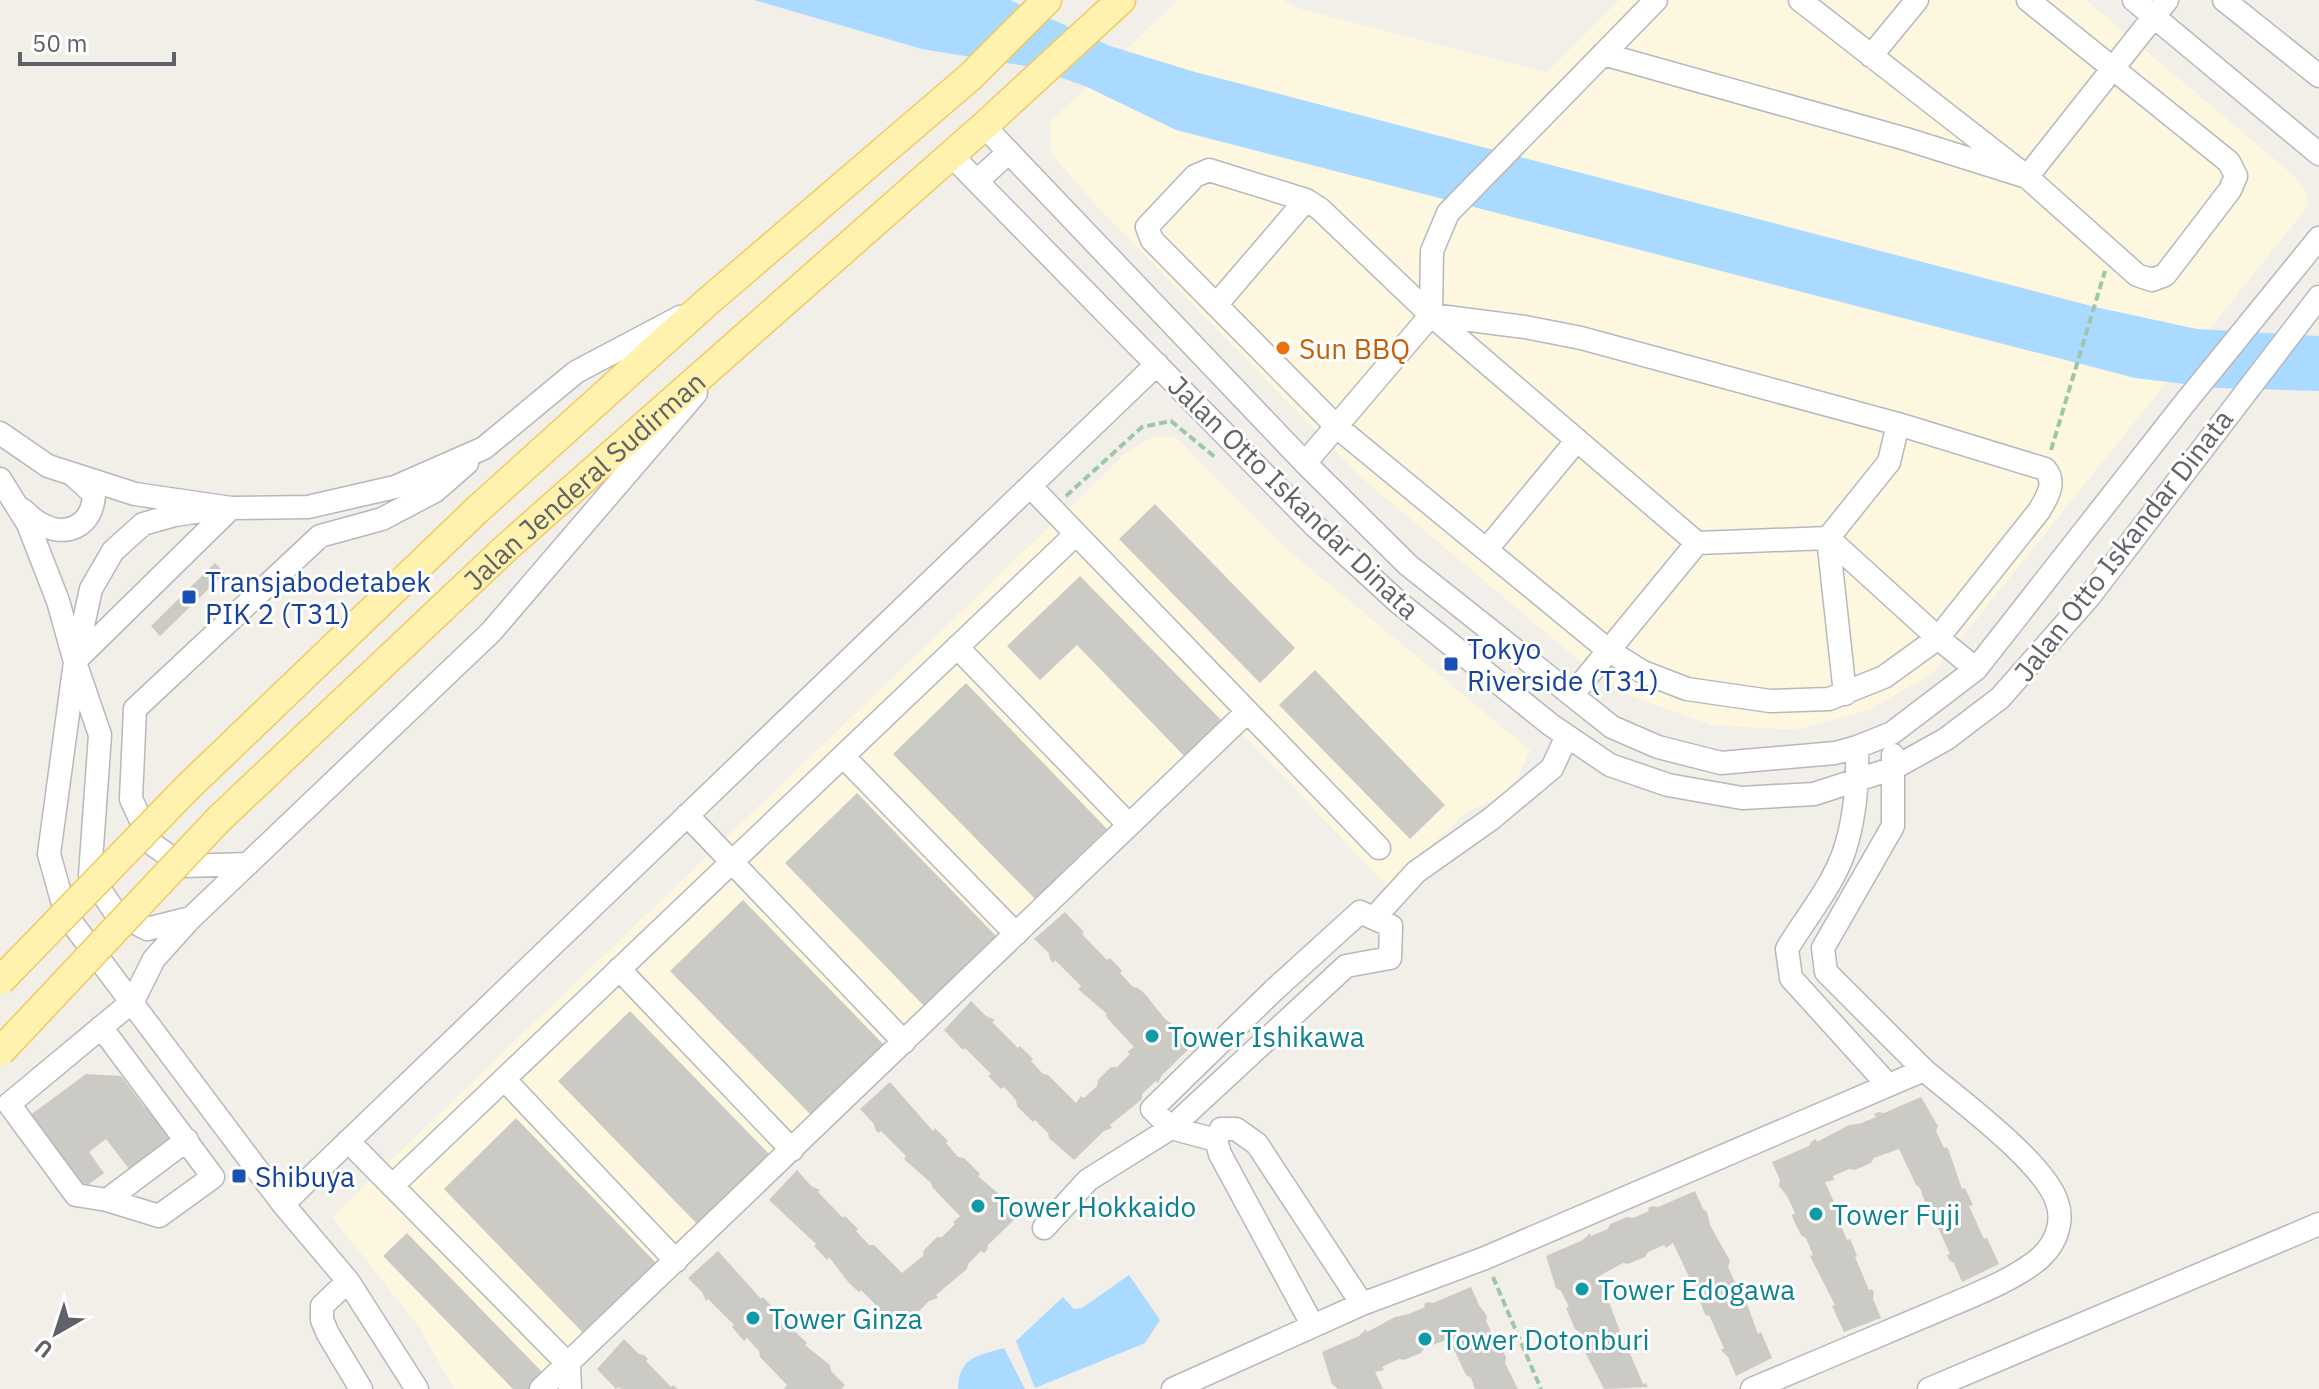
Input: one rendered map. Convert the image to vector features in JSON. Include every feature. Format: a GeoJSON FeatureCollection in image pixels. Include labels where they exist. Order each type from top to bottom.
{"type":"FeatureCollection","features":[{"type":"Feature","properties":{"kind":"main road","name":"Jalan Jenderal Sudirman"},"geometry":{"type":"LineString","coordinates":[[0,1052],[219,819],[507,547],[984,126],[1121,0]]}},
{"type":"Feature","properties":{"kind":"main road","name":"Jalan Jenderal Sudirman"},"geometry":{"type":"LineString","coordinates":[[0,981],[187,788],[478,509],[705,304],[970,77],[1045,2]]}},
{"type":"Feature","properties":{"kind":"street"},"geometry":{"type":"LineString","coordinates":[[1305,463],[1431,315],[1432,251],[1448,213],[1656,0]]}},
{"type":"Feature","properties":{"kind":"street"},"geometry":{"type":"LineString","coordinates":[[1800,0],[2027,177],[2137,275],[2152,280],[2165,275],[2230,190],[2236,176],[2229,162],[2028,0]]}},
{"type":"Feature","properties":{"kind":"street"},"geometry":{"type":"LineString","coordinates":[[1871,56],[1917,0]]}},
{"type":"Feature","properties":{"kind":"street"},"geometry":{"type":"LineString","coordinates":[[2134,0],[2160,8],[2319,154]]}},
{"type":"Feature","properties":{"kind":"street"},"geometry":{"type":"LineString","coordinates":[[2224,0],[2319,76]]}},
{"type":"Feature","properties":{"kind":"street"},"geometry":{"type":"LineString","coordinates":[[2027,177],[2160,8]]}},
{"type":"Feature","properties":{"kind":"street"},"geometry":{"type":"LineString","coordinates":[[1603,54],[1906,139],[2027,177]]}},
{"type":"Feature","properties":{"kind":"street","name":"Jalan Otto Iskandar Dinata"},"geometry":{"type":"LineString","coordinates":[[984,126],[1305,463],[1408,565],[1612,727],[1658,747],[1721,763],[1835,753],[1857,747],[1892,733],[1976,669],[2319,238]]}},
{"type":"Feature","properties":{"kind":"street"},"geometry":{"type":"LineString","coordinates":[[977,181],[1009,152]]}},
{"type":"Feature","properties":{"kind":"street","name":"Jalan Otto Iskandar Dinata"},"geometry":{"type":"LineString","coordinates":[[951,155],[1315,526],[1398,602],[1567,736],[1610,765],[1668,785],[1742,798],[1814,794],[1894,768],[1946,739],[2000,698],[2089,597],[2313,304]]}},
{"type":"Feature","properties":{"kind":"street"},"geometry":{"type":"LineString","coordinates":[[1431,315],[1581,338],[1898,424],[2045,469],[2050,475],[2051,491],[2039,511],[1938,638],[1884,677],[1829,699],[1770,701],[1687,689],[1643,672],[1608,650],[1337,427],[1152,240],[1147,227],[1195,176],[1209,170],[1306,200],[1320,209],[1431,315],[1697,543],[1828,538],[1938,638],[1976,669]]}},
{"type":"Feature","properties":{"kind":"street"},"geometry":{"type":"LineString","coordinates":[[1216,305],[1306,200]]}},
{"type":"Feature","properties":{"kind":"street"},"geometry":{"type":"LineString","coordinates":[[248,864],[184,866],[152,844],[131,799],[135,709],[320,536],[382,519],[435,491],[576,372],[705,304]]}},
{"type":"Feature","properties":{"kind":"street"},"geometry":{"type":"LineString","coordinates":[[101,1027],[213,1177],[159,1216],[107,1200],[76,1195],[9,1104],[101,1027],[133,1001],[154,959],[191,918],[491,632],[739,344]]}},
{"type":"Feature","properties":{"kind":"street"},"geometry":{"type":"LineString","coordinates":[[283,1204],[1157,364]]}},
{"type":"Feature","properties":{"kind":"street"},"geometry":{"type":"LineString","coordinates":[[1845,694],[1828,538],[1889,462],[1898,424]]}},
{"type":"Feature","properties":{"kind":"street"},"geometry":{"type":"LineString","coordinates":[[0,433],[48,466],[71,474],[135,494],[231,508]]}},
{"type":"Feature","properties":{"kind":"street"},"geometry":{"type":"LineString","coordinates":[[1487,549],[1577,440]]}},
{"type":"Feature","properties":{"kind":"street"},"geometry":{"type":"LineString","coordinates":[[417,1389],[348,1281],[283,1204],[66,915],[49,854],[75,662],[91,589],[113,551],[143,524],[175,515],[231,508],[308,507],[395,487],[484,448]]}},
{"type":"Feature","properties":{"kind":"street"},"geometry":{"type":"LineString","coordinates":[[13,501],[40,524],[66,530],[83,524],[94,508],[94,494],[71,474]]}},
{"type":"Feature","properties":{"kind":"street"},"geometry":{"type":"LineString","coordinates":[[0,479],[28,524],[58,601],[100,735],[90,875],[115,912],[147,929],[191,918]]}},
{"type":"Feature","properties":{"kind":"street"},"geometry":{"type":"LineString","coordinates":[[1030,486],[1379,848]]}},
{"type":"Feature","properties":{"kind":"street"},"geometry":{"type":"LineString","coordinates":[[75,662],[231,508]]}},
{"type":"Feature","properties":{"kind":"street"},"geometry":{"type":"LineString","coordinates":[[392,1186],[1076,534]]}},
{"type":"Feature","properties":{"kind":"street"},"geometry":{"type":"LineString","coordinates":[[1572,695],[1697,543]]}},
{"type":"Feature","properties":{"kind":"street"},"geometry":{"type":"LineString","coordinates":[[957,647],[1129,825]]}},
{"type":"Feature","properties":{"kind":"street"},"geometry":{"type":"LineString","coordinates":[[541,1389],[1247,712]]}},
{"type":"Feature","properties":{"kind":"street"},"geometry":{"type":"LineString","coordinates":[[1752,1389],[1992,1287],[2040,1258],[2056,1238],[2061,1219],[2057,1201],[2046,1181],[2028,1159],[1924,1070],[1826,972],[1823,948],[1893,826],[1892,733]]}},
{"type":"Feature","properties":{"kind":"street"},"geometry":{"type":"LineString","coordinates":[[1374,918],[1416,872],[1491,819],[1552,768],[1567,736]]}},
{"type":"Feature","properties":{"kind":"street"},"geometry":{"type":"LineString","coordinates":[[1857,747],[1858,781],[1844,852],[1829,884],[1787,949],[1791,978],[1888,1085]]}},
{"type":"Feature","properties":{"kind":"street"},"geometry":{"type":"LineString","coordinates":[[843,756],[1016,934]]}},
{"type":"Feature","properties":{"kind":"street"},"geometry":{"type":"LineString","coordinates":[[687,815],[904,1042]]}},
{"type":"Feature","properties":{"kind":"street"},"geometry":{"type":"LineString","coordinates":[[1044,1228],[1088,1180],[1171,1128],[1346,966],[1390,958],[1391,926],[1360,912],[1274,990],[1152,1109],[1171,1128],[1216,1140]]}},
{"type":"Feature","properties":{"kind":"street"},"geometry":{"type":"LineString","coordinates":[[619,969],[792,1150]]}},
{"type":"Feature","properties":{"kind":"street"},"geometry":{"type":"LineString","coordinates":[[1173,1389],[1362,1304],[1485,1258],[1924,1070]]}},
{"type":"Feature","properties":{"kind":"street"},"geometry":{"type":"LineString","coordinates":[[504,1079],[676,1261]]}},
{"type":"Feature","properties":{"kind":"street"},"geometry":{"type":"LineString","coordinates":[[1313,1326],[1220,1154],[1216,1140],[1221,1129],[1236,1129],[1257,1144],[1362,1304]]}},
{"type":"Feature","properties":{"kind":"street"},"geometry":{"type":"LineString","coordinates":[[107,1200],[187,1140]]}},
{"type":"Feature","properties":{"kind":"street"},"geometry":{"type":"LineString","coordinates":[[348,1141],[569,1365],[570,1389]]}},
{"type":"Feature","properties":{"kind":"street"},"geometry":{"type":"LineString","coordinates":[[1929,1389],[2319,1224]]}},
{"type":"Feature","properties":{"kind":"street"},"geometry":{"type":"LineString","coordinates":[[348,1281],[322,1306],[322,1320],[361,1389]]}},
{"type":"Feature","properties":{"kind":"path"},"geometry":{"type":"LineString","coordinates":[[2045,469],[2110,253]]}},
{"type":"Feature","properties":{"kind":"path"},"geometry":{"type":"LineString","coordinates":[[1055,512],[1068,493],[1142,427],[1171,421],[1225,466]]}},
{"type":"Feature","properties":{"kind":"path"},"geometry":{"type":"LineString","coordinates":[[1485,1258],[1541,1389]]}},
{"type":"Feature","properties":{"kind":"shaded area"},"geometry":{"type":"Polygon","coordinates":[[[1178,0],[1282,0],[1300,9],[1547,72],[1619,0],[2086,0],[2293,175],[2304,188],[2309,205],[1933,673],[1871,709],[1797,730],[1712,725],[1633,697],[1576,658],[1361,477],[1093,202],[1051,153],[1050,122],[1178,0]]]}},
{"type":"Feature","properties":{"kind":"shaded area"},"geometry":{"type":"Polygon","coordinates":[[[1153,437],[1175,437],[1288,550],[1530,750],[1511,791],[1467,812],[1387,886],[1238,729],[554,1389],[454,1389],[419,1327],[332,1217],[1127,452],[1153,437]]]}},
{"type":"Feature","properties":{"kind":"water"},"geometry":{"type":"Polygon","coordinates":[[[754,0],[1010,0],[1110,46],[1195,72],[2095,307],[2197,329],[2319,336],[2319,391],[2218,388],[2135,378],[1176,130],[1085,86],[1031,67],[922,49],[754,0]]]}},
{"type":"Feature","properties":{"kind":"water"},"geometry":{"type":"Polygon","coordinates":[[[1129,1275],[1160,1320],[1145,1343],[1035,1388],[1016,1341],[1063,1297],[1074,1309],[1082,1308],[1129,1275]]]}},
{"type":"Feature","properties":{"kind":"water"},"geometry":{"type":"Polygon","coordinates":[[[1004,1348],[1025,1389],[958,1389],[959,1378],[966,1364],[978,1356],[1004,1348]]]}},
{"type":"Feature","properties":{"kind":"building"},"geometry":{"type":"Polygon","coordinates":[[[1155,504],[1295,648],[1260,683],[1119,539],[1155,504]]]}},
{"type":"Feature","properties":{"kind":"building"},"geometry":{"type":"Polygon","coordinates":[[[215,563],[225,573],[160,636],[151,626],[215,563]]]}},
{"type":"Feature","properties":{"kind":"building"},"geometry":{"type":"Polygon","coordinates":[[[1080,576],[1222,721],[1185,757],[1077,645],[1040,680],[1007,646],[1080,576]]]}},
{"type":"Feature","properties":{"kind":"building"},"geometry":{"type":"Polygon","coordinates":[[[1315,670],[1445,805],[1410,839],[1279,705],[1315,670]]]}},
{"type":"Feature","properties":{"kind":"building"},"geometry":{"type":"Polygon","coordinates":[[[966,683],[1107,829],[1035,899],[893,754],[966,683]]]}},
{"type":"Feature","properties":{"kind":"building"},"geometry":{"type":"Polygon","coordinates":[[[857,793],[999,939],[927,1009],[785,863],[857,793]]]}},
{"type":"Feature","properties":{"kind":"building"},"geometry":{"type":"Polygon","coordinates":[[[743,900],[885,1046],[812,1116],[670,971],[743,900]]]}},
{"type":"Feature","properties":{"kind":"building","name":"Tower Ishikawa"},"geometry":{"type":"Polygon","coordinates":[[[1065,912],[1107,960],[1110,958],[1122,971],[1120,973],[1133,987],[1145,994],[1165,1019],[1176,1027],[1177,1033],[1191,1047],[1162,1075],[1158,1083],[1156,1081],[1142,1094],[1142,1099],[1110,1125],[1112,1128],[1104,1131],[1074,1160],[944,1030],[971,1001],[986,1016],[995,1020],[992,1022],[1076,1103],[1097,1086],[1098,1080],[1111,1067],[1117,1067],[1134,1047],[1107,1018],[1106,1013],[1078,989],[1081,986],[1055,960],[1053,963],[1049,953],[1034,939],[1065,912]]]}},
{"type":"Feature","properties":{"kind":"building"},"geometry":{"type":"Polygon","coordinates":[[[630,1011],[772,1157],[700,1227],[558,1081],[630,1011]]]}},
{"type":"Feature","properties":{"kind":"building"},"geometry":{"type":"Polygon","coordinates":[[[86,1074],[121,1076],[172,1138],[129,1169],[106,1139],[89,1152],[104,1173],[82,1189],[29,1116],[86,1074]]]}},
{"type":"Feature","properties":{"kind":"building","name":"Tower Hokkaido"},"geometry":{"type":"Polygon","coordinates":[[[890,1082],[933,1131],[935,1128],[948,1141],[946,1143],[958,1157],[964,1158],[980,1174],[978,1176],[1002,1197],[1017,1217],[988,1245],[984,1253],[981,1251],[967,1269],[936,1295],[938,1298],[929,1301],[900,1330],[881,1315],[874,1303],[849,1283],[829,1257],[827,1260],[814,1246],[816,1244],[769,1200],[797,1170],[811,1186],[820,1190],[818,1192],[843,1218],[845,1216],[858,1229],[856,1231],[869,1245],[874,1245],[902,1273],[923,1256],[924,1250],[937,1237],[942,1237],[960,1216],[931,1183],[904,1159],[906,1156],[881,1131],[878,1133],[860,1109],[890,1082]]]}},
{"type":"Feature","properties":{"kind":"building","name":"Tower Fuji"},"geometry":{"type":"Polygon","coordinates":[[[1921,1097],[1938,1126],[1936,1131],[1944,1148],[1947,1147],[1949,1151],[1962,1189],[1965,1188],[1973,1205],[1969,1206],[1999,1264],[1962,1282],[1899,1149],[1874,1158],[1871,1163],[1855,1170],[1849,1169],[1833,1176],[1834,1180],[1825,1182],[1869,1290],[1872,1289],[1874,1293],[1873,1299],[1881,1318],[1844,1332],[1832,1306],[1835,1305],[1810,1256],[1813,1255],[1806,1238],[1801,1235],[1793,1219],[1795,1213],[1779,1186],[1780,1180],[1772,1162],[1809,1146],[1816,1139],[1817,1142],[1849,1125],[1876,1117],[1874,1114],[1884,1113],[1921,1097]]]}},
{"type":"Feature","properties":{"kind":"building"},"geometry":{"type":"Polygon","coordinates":[[[516,1118],[658,1265],[585,1335],[444,1189],[516,1118]]]}},
{"type":"Feature","properties":{"kind":"building","name":"Tower Edogawa"},"geometry":{"type":"Polygon","coordinates":[[[1695,1191],[1730,1261],[1728,1267],[1736,1284],[1739,1282],[1758,1334],[1761,1332],[1772,1358],[1736,1376],[1728,1357],[1721,1350],[1724,1348],[1673,1243],[1599,1276],[1643,1384],[1646,1383],[1648,1387],[1604,1389],[1566,1308],[1569,1307],[1561,1291],[1556,1288],[1546,1256],[1583,1240],[1590,1233],[1591,1236],[1608,1229],[1610,1224],[1627,1217],[1633,1218],[1649,1211],[1648,1208],[1652,1206],[1658,1207],[1695,1191]]]}},
{"type":"Feature","properties":{"kind":"building"},"geometry":{"type":"Polygon","coordinates":[[[407,1233],[545,1375],[530,1389],[513,1389],[383,1256],[407,1233]]]}},
{"type":"Feature","properties":{"kind":"building","name":"Tower Ginza"},"geometry":{"type":"Polygon","coordinates":[[[718,1251],[761,1299],[763,1297],[775,1310],[773,1312],[807,1343],[805,1345],[830,1365],[831,1371],[845,1385],[841,1389],[784,1389],[787,1385],[760,1357],[759,1351],[747,1338],[744,1341],[732,1327],[734,1325],[708,1299],[706,1301],[688,1278],[718,1251]]]}},
{"type":"Feature","properties":{"kind":"building","name":"Tower Dotonburi"},"geometry":{"type":"Polygon","coordinates":[[[1471,1287],[1506,1357],[1505,1363],[1518,1389],[1475,1389],[1449,1339],[1375,1372],[1383,1389],[1338,1389],[1332,1384],[1322,1352],[1359,1336],[1366,1329],[1367,1332],[1395,1317],[1425,1307],[1424,1304],[1428,1302],[1433,1303],[1471,1287]]]}},
{"type":"Feature","properties":{"kind":"building"},"geometry":{"type":"Polygon","coordinates":[[[624,1339],[648,1359],[646,1361],[671,1387],[673,1385],[678,1389],[616,1389],[597,1369],[624,1339]]]}},
{"type":"Feature","properties":{"kind":"place","name":"Sun BBQ"},"geometry":{"type":"Point","coordinates":[1283,348]}},
{"type":"Feature","properties":{"kind":"place","name":"Transjabodetabek PIK 2 (T31)"},"geometry":{"type":"Point","coordinates":[189,597]}},
{"type":"Feature","properties":{"kind":"place","name":"Tokyo Riverside (T31)"},"geometry":{"type":"Point","coordinates":[1451,664]}},
{"type":"Feature","properties":{"kind":"place","name":"Tower Ishikawa"},"geometry":{"type":"Point","coordinates":[1152,1036]}},
{"type":"Feature","properties":{"kind":"place","name":"Shibuya"},"geometry":{"type":"Point","coordinates":[239,1176]}},
{"type":"Feature","properties":{"kind":"place","name":"Tower Hokkaido"},"geometry":{"type":"Point","coordinates":[978,1206]}},
{"type":"Feature","properties":{"kind":"place","name":"Tower Fuji"},"geometry":{"type":"Point","coordinates":[1816,1214]}},
{"type":"Feature","properties":{"kind":"place","name":"Tower Edogawa"},"geometry":{"type":"Point","coordinates":[1582,1289]}},
{"type":"Feature","properties":{"kind":"place","name":"Tower Ginza"},"geometry":{"type":"Point","coordinates":[753,1318]}},
{"type":"Feature","properties":{"kind":"place","name":"Tower Dotonburi"},"geometry":{"type":"Point","coordinates":[1425,1339]}}]}
